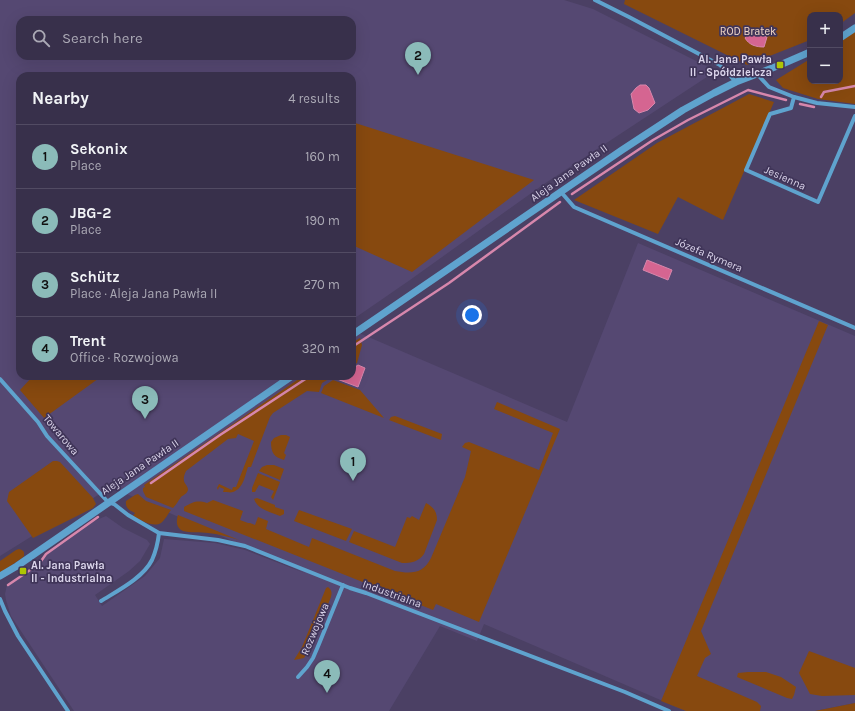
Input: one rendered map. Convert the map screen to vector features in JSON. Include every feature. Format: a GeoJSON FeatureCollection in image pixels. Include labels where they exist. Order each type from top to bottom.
{"type":"FeatureCollection","features":[{"type":"Feature","properties":{"kind":"street"},"geometry":{"type":"LineString","coordinates":[[595,0],[630,17],[720,66],[736,82]]}},
{"type":"Feature","properties":{"kind":"street"},"geometry":{"type":"LineString","coordinates":[[843,36],[855,28]]}},
{"type":"Feature","properties":{"kind":"street","name":"Aleja Jana Pawła II"},"geometry":{"type":"LineString","coordinates":[[356,332],[622,150],[683,110],[736,82],[807,53]]}},
{"type":"Feature","properties":{"kind":"street"},"geometry":{"type":"LineString","coordinates":[[757,74],[769,87],[794,97],[817,103],[855,108]]}},
{"type":"Feature","properties":{"kind":"street","name":"Jesienna"},"geometry":{"type":"LineString","coordinates":[[794,97],[791,108],[770,114],[746,170],[818,202],[855,116]]}},
{"type":"Feature","properties":{"kind":"street","name":"Józefa Rymera"},"geometry":{"type":"LineString","coordinates":[[562,192],[574,207],[855,328]]}},
{"type":"Feature","properties":{"kind":"street","name":"Towarowa"},"geometry":{"type":"LineString","coordinates":[[0,379],[38,422],[47,436],[108,502]]}},
{"type":"Feature","properties":{"kind":"street","name":"Aleja Jana Pawła II"},"geometry":{"type":"LineString","coordinates":[[0,576],[17,566],[286,380]]}},
{"type":"Feature","properties":{"kind":"street","name":"Industrialna"},"geometry":{"type":"LineString","coordinates":[[108,502],[114,504],[128,515],[160,533],[218,540],[245,546],[624,692],[669,711]]}},
{"type":"Feature","properties":{"kind":"street"},"geometry":{"type":"LineString","coordinates":[[101,601],[141,574],[151,561],[160,533]]}},
{"type":"Feature","properties":{"kind":"street","name":"Rozwojowa"},"geometry":{"type":"LineString","coordinates":[[298,677],[308,667],[313,658],[343,585]]}},
{"type":"Feature","properties":{"kind":"street"},"geometry":{"type":"LineString","coordinates":[[0,599],[18,636],[68,711]]}},
{"type":"Feature","properties":{"kind":"shaded area"},"geometry":{"type":"Polygon","coordinates":[[[0,0],[564,0],[593,9],[716,71],[544,184],[356,317],[356,72],[16,72],[16,380],[356,380],[356,332],[567,422],[638,243],[855,336],[855,703],[815,711],[686,711],[484,624],[477,641],[440,626],[389,711],[74,711],[11,616],[5,594],[7,585],[37,565],[46,554],[92,522],[106,516],[123,528],[147,540],[150,544],[140,561],[129,571],[95,595],[102,606],[145,576],[160,558],[164,539],[215,543],[245,550],[307,574],[111,487],[0,556],[0,0]]]}},
{"type":"Feature","properties":{"kind":"shaded area"},"geometry":{"type":"Polygon","coordinates":[[[749,33],[767,37],[764,47],[751,44],[745,38],[749,33]]]}},
{"type":"Feature","properties":{"kind":"shaded area"},"geometry":{"type":"Polygon","coordinates":[[[640,85],[646,85],[649,88],[655,103],[648,110],[639,113],[634,109],[631,94],[640,85]]]}},
{"type":"Feature","properties":{"kind":"shaded area"},"geometry":{"type":"Polygon","coordinates":[[[647,260],[672,270],[668,280],[643,270],[647,260]]]}},
{"type":"Feature","properties":{"kind":"shaded area"},"geometry":{"type":"Polygon","coordinates":[[[358,365],[365,368],[358,387],[340,380],[356,380],[356,366],[358,365]]]}},
{"type":"Feature","properties":{"kind":"green space","name":"ROD Bratek"},"geometry":{"type":"Polygon","coordinates":[[[625,0],[855,0],[855,13],[843,22],[843,12],[807,12],[807,41],[747,65],[624,4],[625,0]]]}},
{"type":"Feature","properties":{"kind":"green space"},"geometry":{"type":"Polygon","coordinates":[[[855,30],[855,104],[818,99],[783,88],[776,80],[807,61],[807,84],[843,84],[843,37],[855,30]]]}},
{"type":"Feature","properties":{"kind":"green space"},"geometry":{"type":"Polygon","coordinates":[[[749,94],[774,102],[723,220],[678,197],[658,234],[574,200],[657,143],[749,94]]]}},
{"type":"Feature","properties":{"kind":"green space"},"geometry":{"type":"Polygon","coordinates":[[[356,123],[534,180],[412,272],[356,247],[356,123]]]}},
{"type":"Feature","properties":{"kind":"green space"},"geometry":{"type":"Polygon","coordinates":[[[819,321],[828,325],[701,631],[711,654],[705,658],[697,676],[757,702],[761,706],[760,711],[686,711],[661,701],[819,321]]]}},
{"type":"Feature","properties":{"kind":"green space"},"geometry":{"type":"Polygon","coordinates":[[[360,338],[362,345],[356,364],[356,340],[360,338]]]}},
{"type":"Feature","properties":{"kind":"green space"},"geometry":{"type":"Polygon","coordinates":[[[29,380],[96,380],[44,418],[20,390],[29,380]]]}},
{"type":"Feature","properties":{"kind":"green space"},"geometry":{"type":"Polygon","coordinates":[[[297,380],[327,380],[322,383],[319,392],[307,391],[273,413],[270,417],[251,467],[248,467],[244,481],[237,490],[232,492],[223,492],[224,489],[219,487],[218,490],[217,488],[219,484],[232,490],[233,487],[236,487],[254,441],[238,434],[236,438],[228,439],[186,471],[184,481],[188,490],[173,508],[146,497],[143,491],[143,488],[145,487],[144,485],[297,380]]]}},
{"type":"Feature","properties":{"kind":"green space"},"geometry":{"type":"Polygon","coordinates":[[[333,380],[360,390],[384,418],[321,393],[324,386],[333,380]]]}},
{"type":"Feature","properties":{"kind":"green space"},"geometry":{"type":"Polygon","coordinates":[[[497,402],[560,429],[479,622],[436,604],[433,610],[184,511],[184,507],[193,503],[207,503],[213,500],[243,511],[240,520],[255,525],[258,517],[268,521],[266,529],[309,547],[312,538],[395,571],[416,572],[424,567],[431,558],[465,477],[471,451],[462,447],[465,443],[469,442],[539,470],[553,433],[494,409],[497,402]]]}},
{"type":"Feature","properties":{"kind":"green space"},"geometry":{"type":"Polygon","coordinates":[[[395,416],[442,434],[441,440],[389,420],[391,417],[395,416]]]}},
{"type":"Feature","properties":{"kind":"green space"},"geometry":{"type":"Polygon","coordinates":[[[281,435],[290,437],[284,453],[286,455],[284,460],[272,452],[271,446],[271,442],[274,438],[281,435]]]}},
{"type":"Feature","properties":{"kind":"green space"},"geometry":{"type":"Polygon","coordinates":[[[53,461],[60,462],[93,498],[96,504],[93,508],[33,538],[7,501],[9,492],[53,461]]]}},
{"type":"Feature","properties":{"kind":"green space"},"geometry":{"type":"Polygon","coordinates":[[[274,465],[284,469],[280,480],[259,471],[262,467],[274,465]]]}},
{"type":"Feature","properties":{"kind":"green space"},"geometry":{"type":"Polygon","coordinates":[[[258,473],[280,482],[273,500],[271,497],[274,491],[259,485],[255,492],[252,492],[252,488],[258,473]]]}},
{"type":"Feature","properties":{"kind":"green space"},"geometry":{"type":"Polygon","coordinates":[[[138,494],[146,501],[171,510],[161,523],[154,525],[133,516],[135,513],[128,508],[126,501],[138,494]]]}},
{"type":"Feature","properties":{"kind":"green space"},"geometry":{"type":"Polygon","coordinates":[[[257,498],[284,510],[284,514],[280,516],[258,506],[254,499],[257,498]]]}},
{"type":"Feature","properties":{"kind":"green space"},"geometry":{"type":"Polygon","coordinates":[[[426,503],[434,510],[437,520],[424,554],[417,560],[402,563],[349,542],[354,531],[395,547],[407,517],[410,518],[412,516],[419,520],[426,503]]]}},
{"type":"Feature","properties":{"kind":"green space"},"geometry":{"type":"Polygon","coordinates":[[[299,510],[352,529],[346,541],[294,521],[299,510]]]}},
{"type":"Feature","properties":{"kind":"green space"},"geometry":{"type":"Polygon","coordinates":[[[178,515],[239,540],[212,533],[183,531],[177,524],[178,515]]]}},
{"type":"Feature","properties":{"kind":"green space"},"geometry":{"type":"Polygon","coordinates":[[[19,549],[24,552],[24,556],[0,573],[0,561],[19,549]]]}},
{"type":"Feature","properties":{"kind":"green space"},"geometry":{"type":"Polygon","coordinates":[[[328,587],[332,594],[310,648],[304,658],[294,660],[302,647],[326,588],[328,587]]]}},
{"type":"Feature","properties":{"kind":"green space"},"geometry":{"type":"Polygon","coordinates":[[[809,651],[855,668],[855,695],[822,696],[810,694],[799,673],[809,651]]]}},
{"type":"Feature","properties":{"kind":"green space"},"geometry":{"type":"Polygon","coordinates":[[[766,672],[781,677],[796,687],[792,699],[737,677],[738,673],[766,672]]]}},
{"type":"Feature","properties":{"kind":"green space"},"geometry":{"type":"Polygon","coordinates":[[[855,703],[855,711],[815,711],[855,703]]]}},
{"type":"Feature","properties":{"kind":"waterway"},"geometry":{"type":"LineString","coordinates":[[821,97],[824,92],[855,86]]}},
{"type":"Feature","properties":{"kind":"waterway"},"geometry":{"type":"LineString","coordinates":[[572,194],[653,140],[688,120],[748,90],[786,100]]}},
{"type":"Feature","properties":{"kind":"waterway"},"geometry":{"type":"LineString","coordinates":[[800,104],[814,107]]}},
{"type":"Feature","properties":{"kind":"waterway"},"geometry":{"type":"LineString","coordinates":[[356,344],[449,283],[560,202]]}},
{"type":"Feature","properties":{"kind":"waterway"},"geometry":{"type":"LineString","coordinates":[[151,483],[220,435],[304,380]]}},
{"type":"Feature","properties":{"kind":"waterway"},"geometry":{"type":"LineString","coordinates":[[8,585],[39,564],[46,554],[98,517]]}},
{"type":"Feature","properties":{"kind":"place","name":"Al. Jana Pawła II - Spółdzielcza"},"geometry":{"type":"Point","coordinates":[780,65]}},
{"type":"Feature","properties":{"kind":"place","name":"JBG-2"},"geometry":{"type":"Point","coordinates":[418,75]}},
{"type":"Feature","properties":{"kind":"place","name":"Schütz"},"geometry":{"type":"Point","coordinates":[145,419]}},
{"type":"Feature","properties":{"kind":"place","name":"Sekonix"},"geometry":{"type":"Point","coordinates":[353,481]}},
{"type":"Feature","properties":{"kind":"place","name":"Al. Jana Pawła II - Industrialna"},"geometry":{"type":"Point","coordinates":[23,571]}},
{"type":"Feature","properties":{"kind":"place","name":"Trent"},"geometry":{"type":"Point","coordinates":[327,693]}}]}
